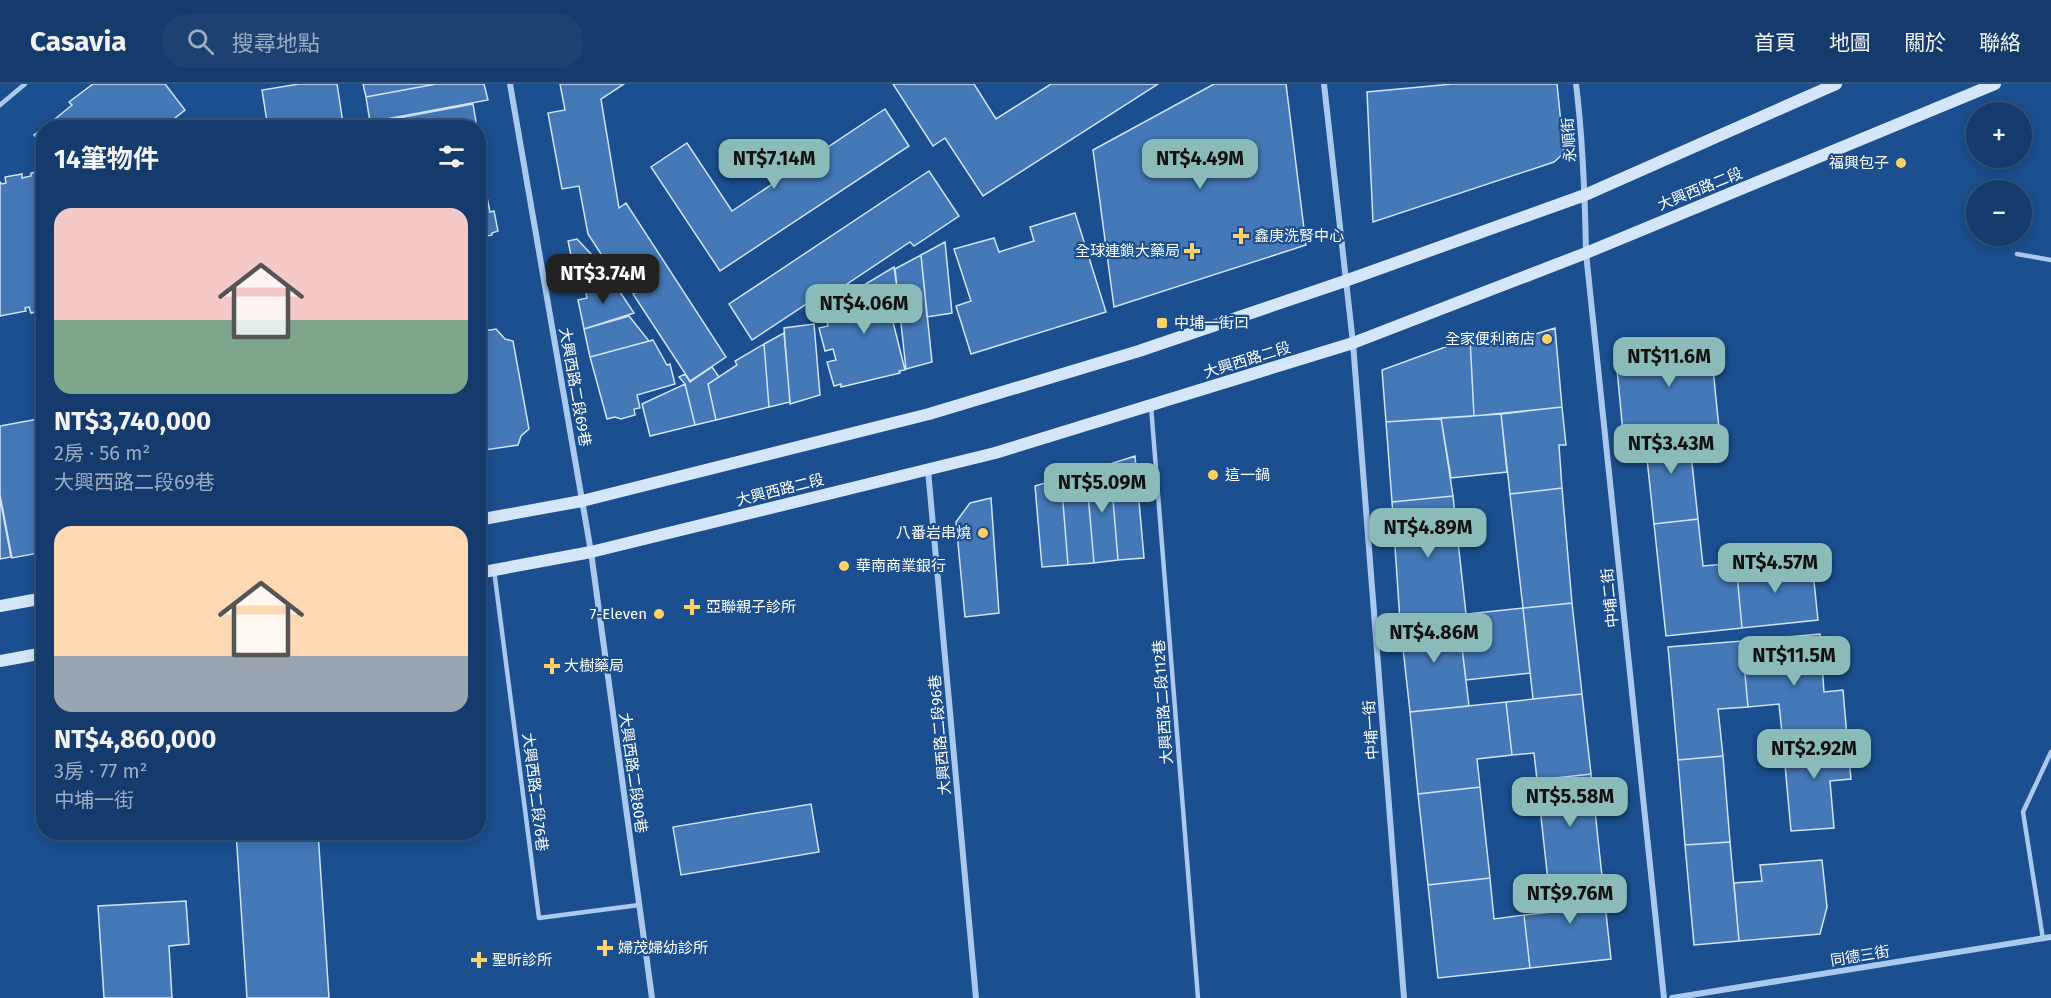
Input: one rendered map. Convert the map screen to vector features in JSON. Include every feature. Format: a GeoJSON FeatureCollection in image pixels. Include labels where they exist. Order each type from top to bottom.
{"type":"FeatureCollection","features":[{"type":"Feature","properties":{"kind":"street","name":"大興西路二段69巷"},"geometry":{"type":"LineString","coordinates":[[510,84],[591,552]]}},
{"type":"Feature","properties":{"kind":"street","name":"中埔一街"},"geometry":{"type":"LineString","coordinates":[[1324,84],[1353,343],[1404,998]]}},
{"type":"Feature","properties":{"kind":"street","name":"永順街"},"geometry":{"type":"LineString","coordinates":[[1576,84],[1581,121],[1585,195]]}},
{"type":"Feature","properties":{"kind":"street"},"geometry":{"type":"LineString","coordinates":[[486,519],[582,501],[929,414],[1139,351],[1345,281],[1585,195],[1836,84]]}},
{"type":"Feature","properties":{"kind":"street","name":"大興西路二段"},"geometry":{"type":"LineString","coordinates":[[486,572],[591,552],[995,453],[1353,343],[1586,253],[1995,84]]}},
{"type":"Feature","properties":{"kind":"street","name":"中埔二街"},"geometry":{"type":"LineString","coordinates":[[1585,195],[1586,253],[1664,998]]}},
{"type":"Feature","properties":{"kind":"street","name":"大興西路二段96巷"},"geometry":{"type":"LineString","coordinates":[[928,469],[976,998]]}},
{"type":"Feature","properties":{"kind":"street","name":"大興西路二段80巷"},"geometry":{"type":"LineString","coordinates":[[591,552],[652,998]]}},
{"type":"Feature","properties":{"kind":"street"},"geometry":{"type":"LineString","coordinates":[[0,606],[36,599]]}},
{"type":"Feature","properties":{"kind":"street"},"geometry":{"type":"LineString","coordinates":[[0,661],[36,654]]}},
{"type":"Feature","properties":{"kind":"street","name":"同德三街"},"geometry":{"type":"LineString","coordinates":[[1672,998],[2051,937]]}},
{"type":"Feature","properties":{"kind":"lane"},"geometry":{"type":"LineString","coordinates":[[0,105],[25,84]]}},
{"type":"Feature","properties":{"kind":"lane"},"geometry":{"type":"LineString","coordinates":[[2017,254],[2051,260]]}},
{"type":"Feature","properties":{"kind":"lane","name":"大興西路二段112巷"},"geometry":{"type":"LineString","coordinates":[[1151,404],[1198,998]]}},
{"type":"Feature","properties":{"kind":"lane","name":"大興西路二段76巷"},"geometry":{"type":"LineString","coordinates":[[494,570],[539,918],[639,905]]}},
{"type":"Feature","properties":{"kind":"lane"},"geometry":{"type":"LineString","coordinates":[[2043,939],[2023,812],[2051,752]]}},
{"type":"Feature","properties":{"kind":"building"},"geometry":{"type":"Polygon","coordinates":[[[93,84],[165,84],[185,110],[172,120],[54,120],[72,105],[69,102],[93,84]]]}},
{"type":"Feature","properties":{"kind":"building"},"geometry":{"type":"Polygon","coordinates":[[[299,84],[337,84],[343,120],[267,120],[262,90],[299,84]]]}},
{"type":"Feature","properties":{"kind":"building"},"geometry":{"type":"Polygon","coordinates":[[[363,84],[436,84],[366,97],[363,84]]]}},
{"type":"Feature","properties":{"kind":"building"},"geometry":{"type":"Polygon","coordinates":[[[436,84],[484,84],[488,100],[381,120],[370,120],[366,97],[436,84]]]}},
{"type":"Feature","properties":{"kind":"building"},"geometry":{"type":"Polygon","coordinates":[[[560,84],[624,84],[601,99],[619,208],[626,203],[726,357],[690,381],[633,294],[645,287],[633,270],[626,273],[617,258],[607,263],[588,234],[579,186],[562,189],[548,113],[565,110],[560,84]]]}},
{"type":"Feature","properties":{"kind":"building"},"geometry":{"type":"Polygon","coordinates":[[[893,84],[974,84],[996,119],[1051,84],[1158,84],[983,196],[945,138],[933,146],[893,84]]]}},
{"type":"Feature","properties":{"kind":"building"},"geometry":{"type":"Polygon","coordinates":[[[1214,84],[1286,84],[1306,245],[1114,307],[1093,150],[1214,84]]]}},
{"type":"Feature","properties":{"kind":"building"},"geometry":{"type":"Polygon","coordinates":[[[1452,84],[1557,84],[1564,153],[1554,162],[1373,222],[1367,92],[1452,84]]]}},
{"type":"Feature","properties":{"kind":"building"},"geometry":{"type":"Polygon","coordinates":[[[473,104],[476,120],[388,120],[473,104]]]}},
{"type":"Feature","properties":{"kind":"building"},"geometry":{"type":"Polygon","coordinates":[[[885,109],[909,146],[720,271],[651,167],[687,143],[732,211],[885,109]]]}},
{"type":"Feature","properties":{"kind":"building"},"geometry":{"type":"Polygon","coordinates":[[[929,171],[959,216],[914,246],[910,242],[823,300],[820,295],[752,340],[729,304],[929,171]]]}},
{"type":"Feature","properties":{"kind":"building"},"geometry":{"type":"Polygon","coordinates":[[[36,172],[36,312],[31,313],[29,307],[25,308],[26,311],[0,316],[0,182],[6,183],[5,177],[22,174],[22,178],[31,176],[31,173],[36,172]]]}},
{"type":"Feature","properties":{"kind":"building"},"geometry":{"type":"Polygon","coordinates":[[[486,193],[490,212],[494,211],[498,231],[486,236],[486,193]]]}},
{"type":"Feature","properties":{"kind":"building"},"geometry":{"type":"Polygon","coordinates":[[[1075,213],[1106,312],[971,354],[956,306],[971,301],[954,249],[994,238],[999,252],[1034,241],[1030,227],[1075,213]]]}},
{"type":"Feature","properties":{"kind":"building"},"geometry":{"type":"Polygon","coordinates":[[[577,239],[605,269],[612,280],[578,288],[568,241],[577,239]]]}},
{"type":"Feature","properties":{"kind":"building"},"geometry":{"type":"Polygon","coordinates":[[[945,242],[952,313],[927,317],[921,255],[945,242]]]}},
{"type":"Feature","properties":{"kind":"building"},"geometry":{"type":"Polygon","coordinates":[[[921,255],[932,362],[906,369],[895,269],[921,255]]]}},
{"type":"Feature","properties":{"kind":"building"},"geometry":{"type":"Polygon","coordinates":[[[894,267],[898,296],[887,298],[905,370],[841,387],[841,384],[834,386],[827,362],[836,360],[833,349],[825,351],[819,328],[828,326],[825,314],[846,309],[842,298],[894,267]]]}},
{"type":"Feature","properties":{"kind":"building"},"geometry":{"type":"Polygon","coordinates":[[[612,280],[634,313],[584,329],[578,300],[587,298],[585,287],[612,280]]]}},
{"type":"Feature","properties":{"kind":"building"},"geometry":{"type":"Polygon","coordinates":[[[629,316],[649,341],[590,357],[584,329],[629,316]]]}},
{"type":"Feature","properties":{"kind":"building"},"geometry":{"type":"Polygon","coordinates":[[[814,324],[820,395],[790,404],[784,328],[814,324]]]}},
{"type":"Feature","properties":{"kind":"building"},"geometry":{"type":"Polygon","coordinates":[[[1555,328],[1562,407],[1474,416],[1470,338],[1519,339],[1555,328]]]}},
{"type":"Feature","properties":{"kind":"building"},"geometry":{"type":"Polygon","coordinates":[[[496,329],[505,339],[513,341],[529,429],[521,436],[518,445],[486,450],[486,331],[496,329]]]}},
{"type":"Feature","properties":{"kind":"building"},"geometry":{"type":"Polygon","coordinates":[[[784,333],[790,402],[769,407],[764,344],[784,333]]]}},
{"type":"Feature","properties":{"kind":"building"},"geometry":{"type":"Polygon","coordinates":[[[1470,338],[1474,416],[1386,422],[1382,370],[1470,338]]]}},
{"type":"Feature","properties":{"kind":"building"},"geometry":{"type":"Polygon","coordinates":[[[1710,339],[1720,438],[1690,441],[1688,426],[1623,433],[1615,348],[1710,339]]]}},
{"type":"Feature","properties":{"kind":"building"},"geometry":{"type":"Polygon","coordinates":[[[653,340],[667,365],[670,364],[675,384],[637,395],[640,408],[634,409],[635,415],[621,419],[615,417],[607,419],[590,357],[653,340]]]}},
{"type":"Feature","properties":{"kind":"building"},"geometry":{"type":"Polygon","coordinates":[[[764,344],[769,407],[716,420],[708,384],[737,365],[735,361],[764,344]]]}},
{"type":"Feature","properties":{"kind":"building"},"geometry":{"type":"Polygon","coordinates":[[[712,367],[719,377],[708,384],[716,420],[695,425],[685,384],[679,377],[685,374],[690,382],[712,367]]]}},
{"type":"Feature","properties":{"kind":"building"},"geometry":{"type":"Polygon","coordinates":[[[685,384],[695,425],[650,436],[642,404],[685,384]]]}},
{"type":"Feature","properties":{"kind":"building"},"geometry":{"type":"Polygon","coordinates":[[[1562,407],[1566,445],[1559,445],[1562,488],[1510,494],[1501,414],[1562,407]]]}},
{"type":"Feature","properties":{"kind":"building"},"geometry":{"type":"Polygon","coordinates":[[[1501,414],[1507,472],[1451,478],[1441,418],[1501,414]]]}},
{"type":"Feature","properties":{"kind":"building"},"geometry":{"type":"Polygon","coordinates":[[[1441,418],[1453,496],[1392,502],[1386,422],[1441,418]]]}},
{"type":"Feature","properties":{"kind":"building"},"geometry":{"type":"Polygon","coordinates":[[[36,419],[36,554],[12,558],[0,495],[0,426],[36,419]]]}},
{"type":"Feature","properties":{"kind":"building"},"geometry":{"type":"Polygon","coordinates":[[[1688,426],[1698,519],[1654,524],[1644,431],[1688,426]]]}},
{"type":"Feature","properties":{"kind":"building"},"geometry":{"type":"Polygon","coordinates":[[[1135,456],[1144,558],[1118,560],[1110,464],[1135,456]]]}},
{"type":"Feature","properties":{"kind":"building"},"geometry":{"type":"Polygon","coordinates":[[[1110,464],[1118,560],[1094,563],[1086,471],[1110,464]]]}},
{"type":"Feature","properties":{"kind":"building"},"geometry":{"type":"Polygon","coordinates":[[[1086,471],[1094,563],[1068,565],[1061,478],[1086,471]]]}},
{"type":"Feature","properties":{"kind":"building"},"geometry":{"type":"Polygon","coordinates":[[[1061,478],[1068,565],[1042,567],[1035,486],[1061,478]]]}},
{"type":"Feature","properties":{"kind":"building"},"geometry":{"type":"Polygon","coordinates":[[[1562,488],[1572,603],[1523,608],[1510,494],[1562,488]]]}},
{"type":"Feature","properties":{"kind":"building"},"geometry":{"type":"Polygon","coordinates":[[[1453,496],[1466,614],[1400,621],[1392,502],[1453,496]]]}},
{"type":"Feature","properties":{"kind":"building"},"geometry":{"type":"Polygon","coordinates":[[[0,498],[11,557],[0,559],[0,498]]]}},
{"type":"Feature","properties":{"kind":"building"},"geometry":{"type":"Polygon","coordinates":[[[991,498],[999,613],[965,617],[956,522],[970,503],[991,498]]]}},
{"type":"Feature","properties":{"kind":"building"},"geometry":{"type":"Polygon","coordinates":[[[1698,519],[1703,566],[1736,563],[1742,628],[1666,636],[1654,524],[1698,519]]]}},
{"type":"Feature","properties":{"kind":"building"},"geometry":{"type":"Polygon","coordinates":[[[1783,558],[1785,575],[1813,572],[1818,620],[1742,628],[1736,563],[1783,558]]]}},
{"type":"Feature","properties":{"kind":"building"},"geometry":{"type":"Polygon","coordinates":[[[1572,603],[1582,694],[1533,699],[1523,608],[1572,603]]]}},
{"type":"Feature","properties":{"kind":"building"},"geometry":{"type":"Polygon","coordinates":[[[1523,608],[1530,673],[1466,680],[1458,615],[1523,608]]]}},
{"type":"Feature","properties":{"kind":"building"},"geometry":{"type":"Polygon","coordinates":[[[1458,615],[1469,706],[1410,712],[1400,621],[1458,615]]]}},
{"type":"Feature","properties":{"kind":"building"},"geometry":{"type":"Polygon","coordinates":[[[1820,634],[1824,692],[1843,690],[1847,737],[1783,743],[1779,704],[1748,707],[1742,641],[1820,634]]]}},
{"type":"Feature","properties":{"kind":"building"},"geometry":{"type":"Polygon","coordinates":[[[1742,641],[1748,707],[1718,709],[1723,756],[1678,760],[1668,647],[1742,641]]]}},
{"type":"Feature","properties":{"kind":"building"},"geometry":{"type":"Polygon","coordinates":[[[1582,694],[1591,774],[1537,780],[1534,753],[1512,755],[1506,702],[1582,694]]]}},
{"type":"Feature","properties":{"kind":"building"},"geometry":{"type":"Polygon","coordinates":[[[1506,702],[1512,755],[1477,759],[1480,787],[1418,794],[1410,712],[1506,702]]]}},
{"type":"Feature","properties":{"kind":"building"},"geometry":{"type":"Polygon","coordinates":[[[1847,737],[1851,779],[1830,781],[1834,828],[1791,831],[1783,743],[1847,737]]]}},
{"type":"Feature","properties":{"kind":"building"},"geometry":{"type":"Polygon","coordinates":[[[1723,756],[1730,842],[1685,845],[1678,760],[1723,756]]]}},
{"type":"Feature","properties":{"kind":"building"},"geometry":{"type":"Polygon","coordinates":[[[1591,774],[1602,876],[1548,881],[1537,780],[1591,774]]]}},
{"type":"Feature","properties":{"kind":"building"},"geometry":{"type":"Polygon","coordinates":[[[1480,787],[1490,878],[1428,885],[1418,794],[1480,787]]]}},
{"type":"Feature","properties":{"kind":"building"},"geometry":{"type":"Polygon","coordinates":[[[811,804],[819,852],[681,875],[673,827],[811,804]]]}},
{"type":"Feature","properties":{"kind":"building"},"geometry":{"type":"Polygon","coordinates":[[[237,840],[319,840],[329,998],[247,998],[237,840]]]}},
{"type":"Feature","properties":{"kind":"building"},"geometry":{"type":"Polygon","coordinates":[[[1730,842],[1739,941],[1694,945],[1685,845],[1730,842]]]}},
{"type":"Feature","properties":{"kind":"building"},"geometry":{"type":"Polygon","coordinates":[[[1822,860],[1827,907],[1820,934],[1739,941],[1734,883],[1762,881],[1760,865],[1822,860]]]}},
{"type":"Feature","properties":{"kind":"building"},"geometry":{"type":"Polygon","coordinates":[[[1602,876],[1611,959],[1530,968],[1524,915],[1551,912],[1548,881],[1602,876]]]}},
{"type":"Feature","properties":{"kind":"building"},"geometry":{"type":"Polygon","coordinates":[[[1490,878],[1494,919],[1524,915],[1530,968],[1438,978],[1428,885],[1490,878]]]}},
{"type":"Feature","properties":{"kind":"building"},"geometry":{"type":"Polygon","coordinates":[[[186,901],[189,944],[169,946],[172,998],[104,998],[98,906],[186,901]]]}},
{"type":"Feature","properties":{"kind":"place","name":"福興包子"},"geometry":{"type":"Point","coordinates":[1901,163]}},
{"type":"Feature","properties":{"kind":"place","name":"鑫庚洗腎中心"},"geometry":{"type":"Point","coordinates":[1241,236]}},
{"type":"Feature","properties":{"kind":"place","name":"全球連鎖大藥局"},"geometry":{"type":"Point","coordinates":[1192,251]}},
{"type":"Feature","properties":{"kind":"place","name":"中埔一街口"},"geometry":{"type":"Point","coordinates":[1162,323]}},
{"type":"Feature","properties":{"kind":"place","name":"全家便利商店"},"geometry":{"type":"Point","coordinates":[1547,339]}},
{"type":"Feature","properties":{"kind":"place","name":"這一鍋"},"geometry":{"type":"Point","coordinates":[1213,475]}},
{"type":"Feature","properties":{"kind":"place","name":"八番岩串燒"},"geometry":{"type":"Point","coordinates":[983,533]}},
{"type":"Feature","properties":{"kind":"place","name":"華南商業銀行"},"geometry":{"type":"Point","coordinates":[844,566]}},
{"type":"Feature","properties":{"kind":"place","name":"亞聯親子診所"},"geometry":{"type":"Point","coordinates":[692,607]}},
{"type":"Feature","properties":{"kind":"place","name":"7-Eleven"},"geometry":{"type":"Point","coordinates":[659,614]}},
{"type":"Feature","properties":{"kind":"place","name":"大樹藥局"},"geometry":{"type":"Point","coordinates":[552,666]}},
{"type":"Feature","properties":{"kind":"place","name":"婦茂婦幼診所"},"geometry":{"type":"Point","coordinates":[605,948]}},
{"type":"Feature","properties":{"kind":"place","name":"聖昕診所"},"geometry":{"type":"Point","coordinates":[479,960]}}]}
